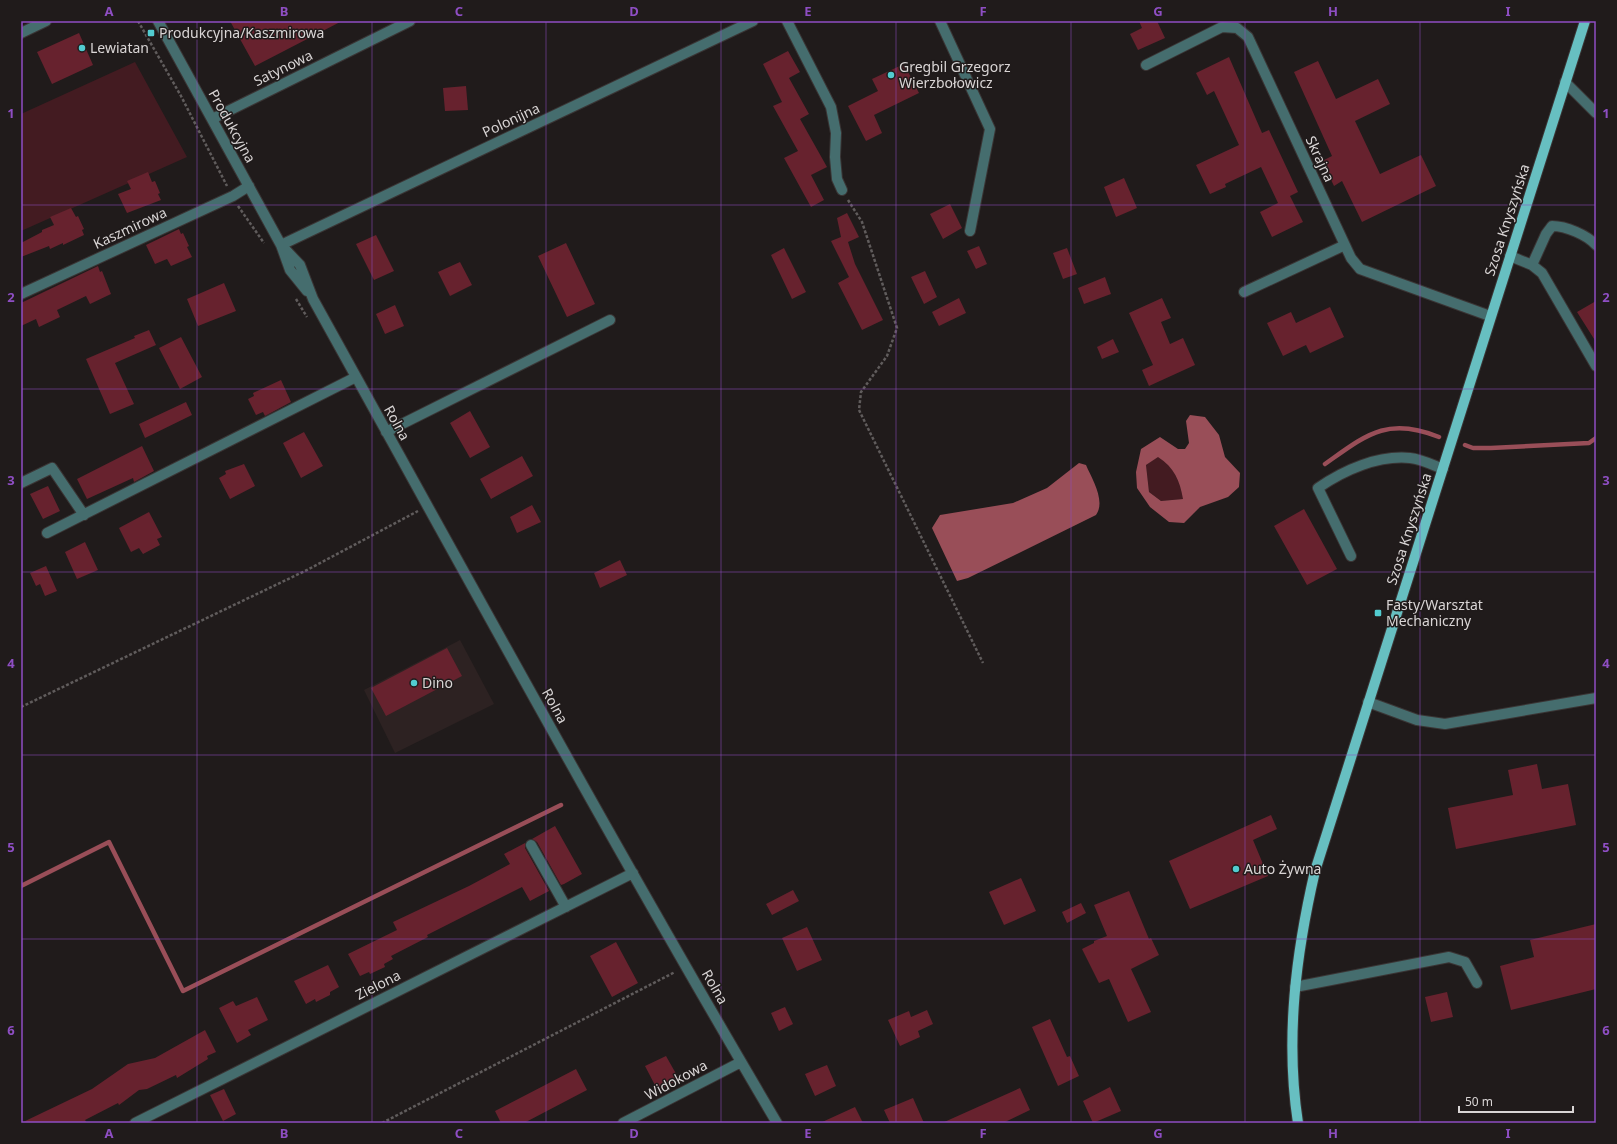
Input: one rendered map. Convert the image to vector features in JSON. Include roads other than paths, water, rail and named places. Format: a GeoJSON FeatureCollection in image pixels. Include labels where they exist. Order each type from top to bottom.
{"type":"FeatureCollection","features":[{"type":"Feature","properties":{"kind":"main road","name":"Szosa Knyszyńska"},"geometry":{"type":"LineString","coordinates":[[1298,1123],[1295,1104],[1292,1046],[1295,987],[1303,924],[1315,871],[1490,316],[1585,21]]}},
{"type":"Feature","properties":{"kind":"street"},"geometry":{"type":"LineString","coordinates":[[21,33],[46,21]]}},
{"type":"Feature","properties":{"kind":"street","name":"Produkcyjna"},"geometry":{"type":"LineString","coordinates":[[158,21],[281,244]]}},
{"type":"Feature","properties":{"kind":"street","name":"Satynowa"},"geometry":{"type":"LineString","coordinates":[[212,119],[410,21]]}},
{"type":"Feature","properties":{"kind":"street","name":"Polonijna"},"geometry":{"type":"LineString","coordinates":[[281,244],[753,21]]}},
{"type":"Feature","properties":{"kind":"street"},"geometry":{"type":"LineString","coordinates":[[787,21],[831,107],[836,133],[835,157],[837,179],[842,190]]}},
{"type":"Feature","properties":{"kind":"street"},"geometry":{"type":"LineString","coordinates":[[940,21],[990,129],[970,231]]}},
{"type":"Feature","properties":{"kind":"street","name":"Skrajna"},"geometry":{"type":"LineString","coordinates":[[1146,65],[1222,27],[1237,28],[1248,37],[1351,258],[1360,269],[1490,316]]}},
{"type":"Feature","properties":{"kind":"street"},"geometry":{"type":"LineString","coordinates":[[1565,82],[1596,113]]}},
{"type":"Feature","properties":{"kind":"street","name":"Kaszmirowa"},"geometry":{"type":"LineString","coordinates":[[21,294],[233,196],[249,186]]}},
{"type":"Feature","properties":{"kind":"street"},"geometry":{"type":"LineString","coordinates":[[1532,265],[1546,234],[1552,226],[1561,226],[1592,241],[1596,246]]}},
{"type":"Feature","properties":{"kind":"street","name":"Rolna"},"geometry":{"type":"LineString","coordinates":[[281,244],[300,264],[313,299],[427,506],[633,873],[777,1123]]}},
{"type":"Feature","properties":{"kind":"street"},"geometry":{"type":"LineString","coordinates":[[1244,292],[1345,245]]}},
{"type":"Feature","properties":{"kind":"street"},"geometry":{"type":"LineString","coordinates":[[1510,256],[1532,265],[1542,273],[1596,366]]}},
{"type":"Feature","properties":{"kind":"street"},"geometry":{"type":"LineString","coordinates":[[386,432],[610,320]]}},
{"type":"Feature","properties":{"kind":"street"},"geometry":{"type":"LineString","coordinates":[[47,533],[356,377]]}},
{"type":"Feature","properties":{"kind":"street"},"geometry":{"type":"LineString","coordinates":[[1351,556],[1318,488],[1332,478],[1384,458],[1411,458],[1443,469]]}},
{"type":"Feature","properties":{"kind":"street"},"geometry":{"type":"LineString","coordinates":[[21,483],[52,468],[84,515]]}},
{"type":"Feature","properties":{"kind":"street"},"geometry":{"type":"LineString","coordinates":[[1368,702],[1417,720],[1446,724],[1596,698]]}},
{"type":"Feature","properties":{"kind":"street"},"geometry":{"type":"LineString","coordinates":[[531,845],[566,907]]}},
{"type":"Feature","properties":{"kind":"street","name":"Zielona"},"geometry":{"type":"LineString","coordinates":[[135,1123],[633,873]]}},
{"type":"Feature","properties":{"kind":"street"},"geometry":{"type":"LineString","coordinates":[[1295,987],[1449,957],[1466,962],[1477,983]]}},
{"type":"Feature","properties":{"kind":"street","name":"Widokowa"},"geometry":{"type":"LineString","coordinates":[[623,1123],[741,1062]]}},
{"type":"Feature","properties":{"kind":"waterway"},"geometry":{"type":"LineString","coordinates":[[1325,464],[1365,437],[1378,432],[1405,428],[1439,437]]}},
{"type":"Feature","properties":{"kind":"waterway"},"geometry":{"type":"LineString","coordinates":[[1465,445],[1473,448],[1491,448],[1589,443],[1596,438]]}},
{"type":"Feature","properties":{"kind":"waterway"},"geometry":{"type":"LineString","coordinates":[[21,886],[109,842],[183,991],[561,805]]}},
{"type":"Feature","properties":{"kind":"place","name":"Produkcyjna/Kaszmirowa"},"geometry":{"type":"Point","coordinates":[151,33]}},
{"type":"Feature","properties":{"kind":"place","name":"Lewiatan"},"geometry":{"type":"Point","coordinates":[82,48]}},
{"type":"Feature","properties":{"kind":"place","name":"Gregbil Grzegorz Wierzbołowicz"},"geometry":{"type":"Point","coordinates":[891,75]}},
{"type":"Feature","properties":{"kind":"place","name":"Fasty/Warsztat Mechaniczny"},"geometry":{"type":"Point","coordinates":[1378,613]}},
{"type":"Feature","properties":{"kind":"place","name":"Dino"},"geometry":{"type":"Point","coordinates":[414,683]}},
{"type":"Feature","properties":{"kind":"place","name":"Auto Żywna"},"geometry":{"type":"Point","coordinates":[1236,869]}}]}
